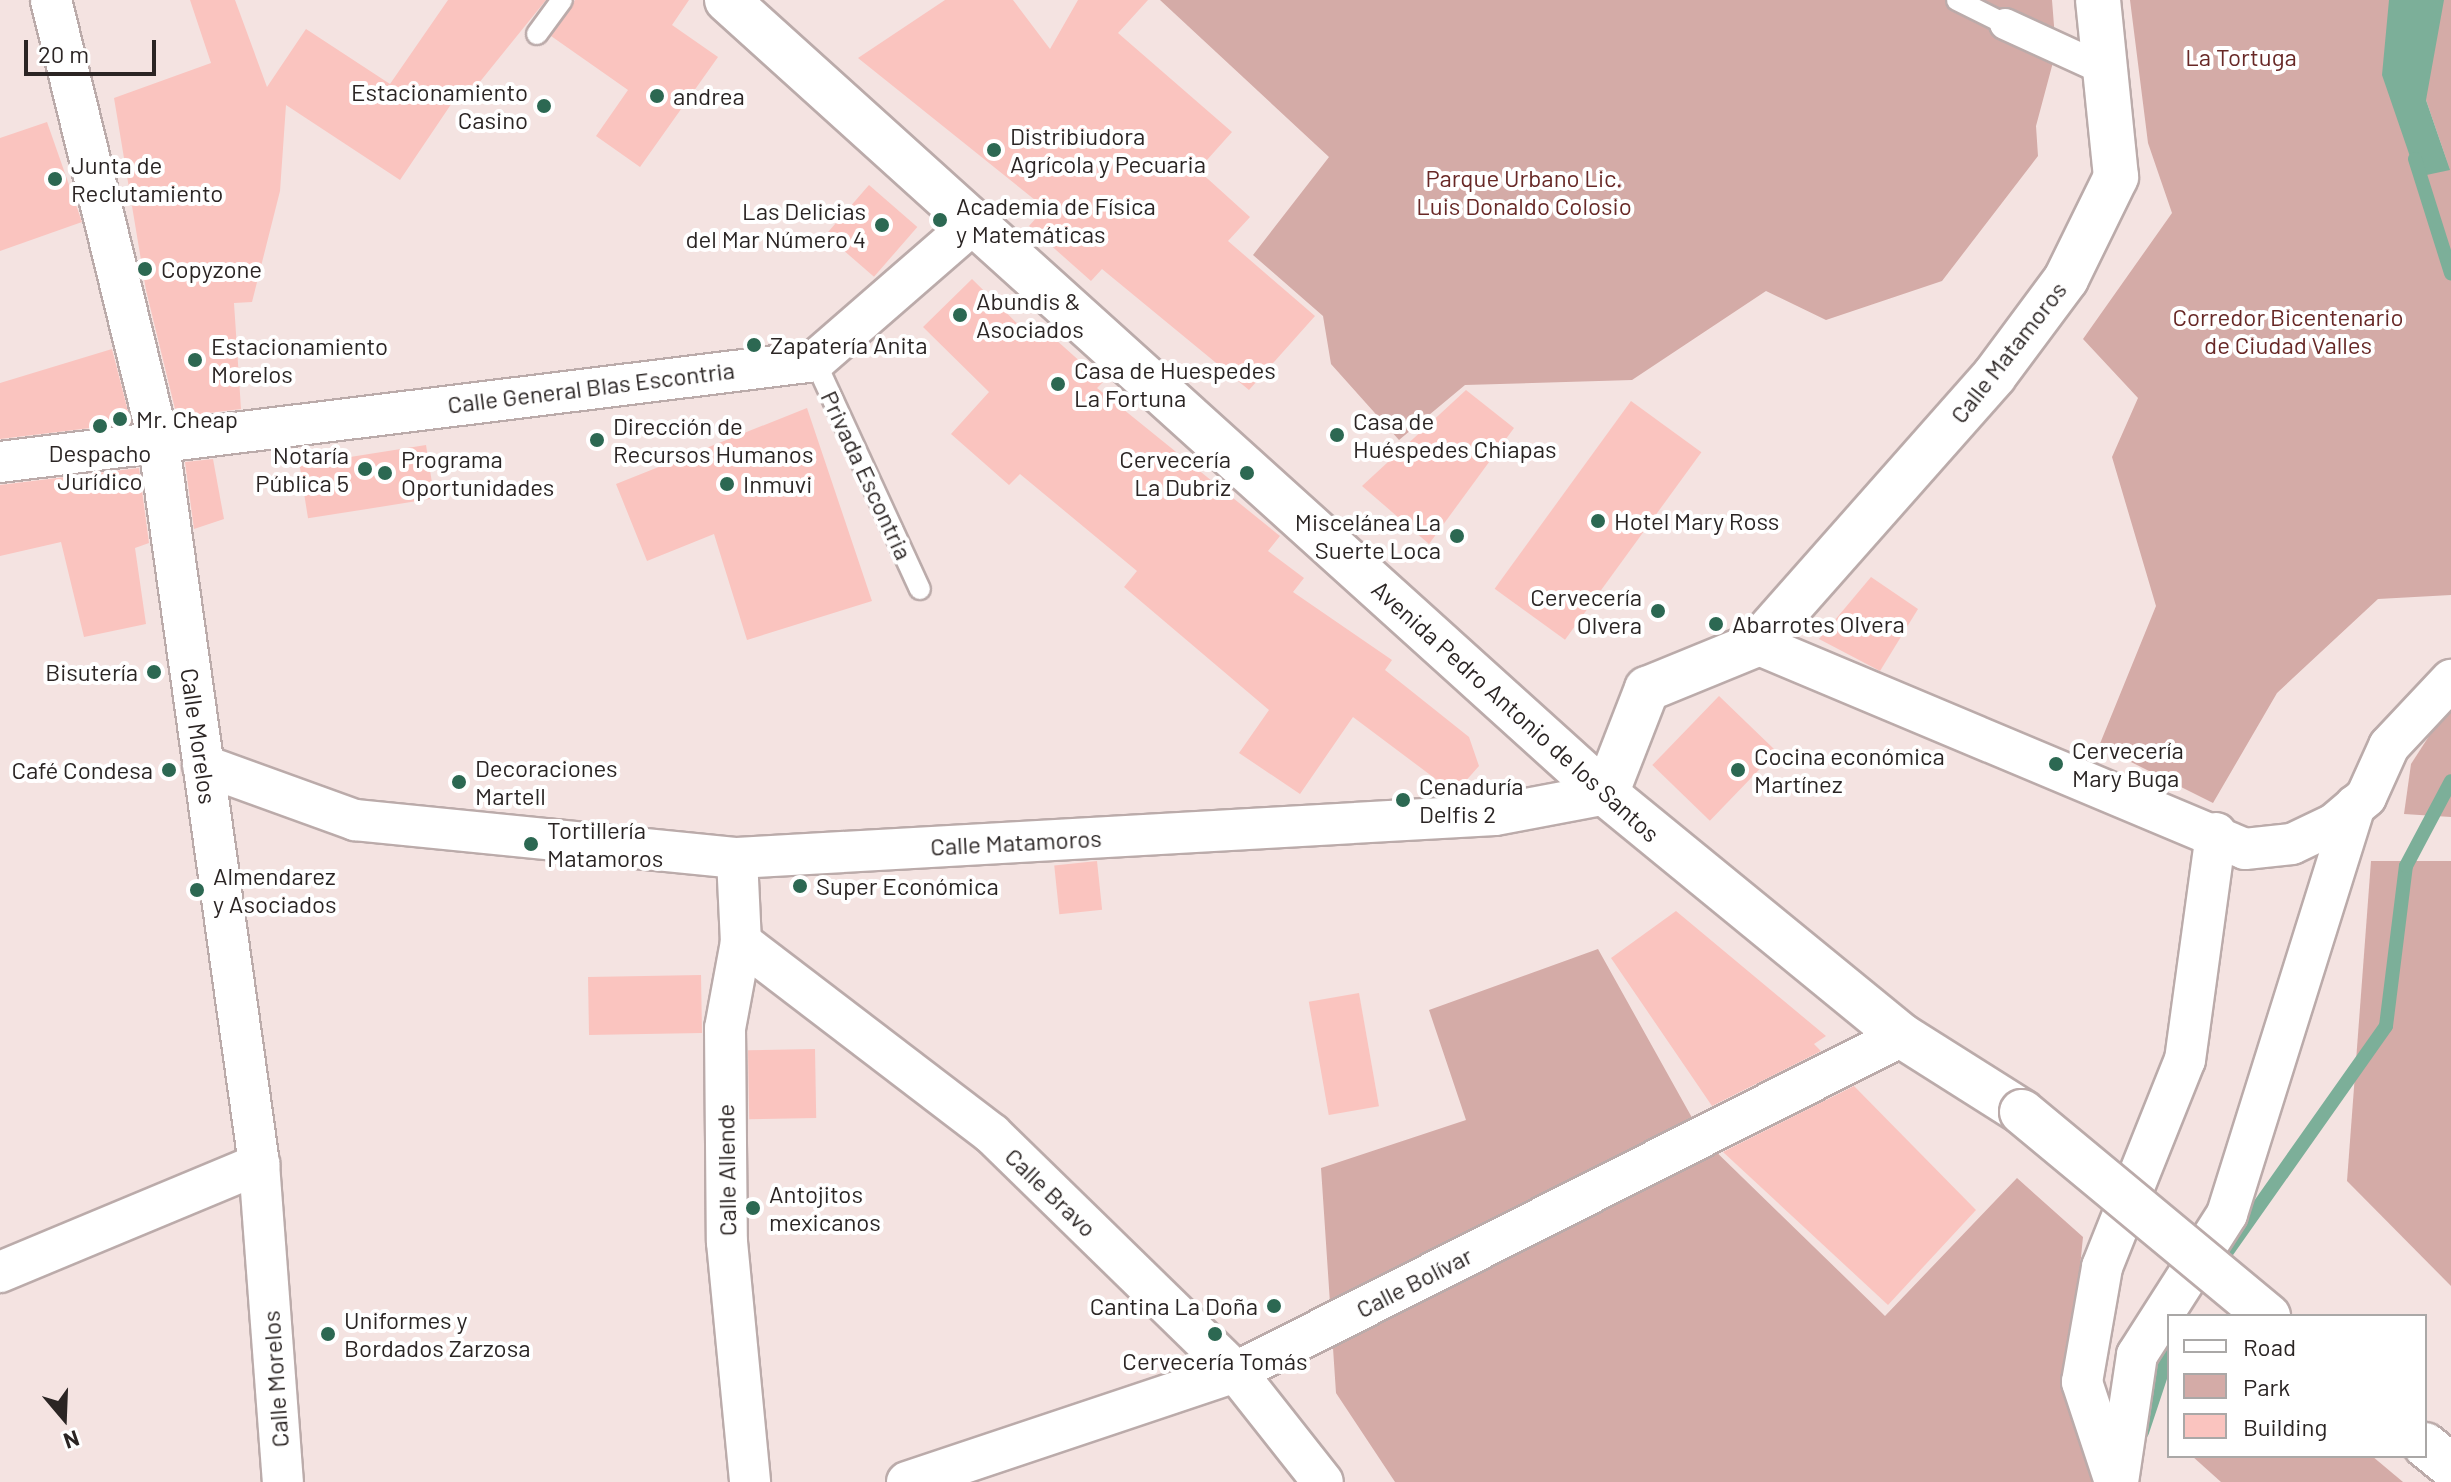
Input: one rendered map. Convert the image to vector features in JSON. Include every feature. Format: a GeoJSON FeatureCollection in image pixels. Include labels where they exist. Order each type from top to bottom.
{"type":"FeatureCollection","features":[{"type":"Feature","properties":{"kind":"street","name":"Calle Morelos"},"geometry":{"type":"LineString","coordinates":[[51,0],[158,438],[259,1164],[283,1482]]}},
{"type":"Feature","properties":{"kind":"street","name":"Avenida Pedro Antonio de los Santos"},"geometry":{"type":"LineString","coordinates":[[727,0],[1606,794],[1902,1036],[2022,1112],[2266,1314]]}},
{"type":"Feature","properties":{"kind":"street","name":"Calle Matamoros"},"geometry":{"type":"LineString","coordinates":[[203,765],[355,820],[737,858],[1495,815],[1606,794],[1647,689],[1757,644],[1994,376],[2066,279],[2116,177],[2101,68],[2098,0]]}},
{"type":"Feature","properties":{"kind":"street"},"geometry":{"type":"LineString","coordinates":[[2005,24],[2101,68]]}},
{"type":"Feature","properties":{"kind":"street"},"geometry":{"type":"LineString","coordinates":[[815,361],[974,223]]}},
{"type":"Feature","properties":{"kind":"street","name":"Calle General Blas Escontria"},"geometry":{"type":"LineString","coordinates":[[0,462],[158,438],[815,361]]}},
{"type":"Feature","properties":{"kind":"street"},"geometry":{"type":"LineString","coordinates":[[1757,644],[2216,833],[2245,849],[2292,844],[2344,815]]}},
{"type":"Feature","properties":{"kind":"street"},"geometry":{"type":"LineString","coordinates":[[2116,1482],[2137,1355],[2227,1214],[2344,815],[2389,746],[2451,680]]}},
{"type":"Feature","properties":{"kind":"street"},"geometry":{"type":"LineString","coordinates":[[2116,1482],[2082,1382],[2102,1267],[2185,1060],[2216,833]]}},
{"type":"Feature","properties":{"kind":"street","name":"Calle Allende"},"geometry":{"type":"LineString","coordinates":[[737,858],[741,942],[725,1028],[727,1242],[750,1482]]}},
{"type":"Feature","properties":{"kind":"street","name":"Calle Bravo"},"geometry":{"type":"LineString","coordinates":[[741,942],[992,1134],[1236,1372],[1323,1482]]}},
{"type":"Feature","properties":{"kind":"street","name":"Calle Bolívar"},"geometry":{"type":"LineString","coordinates":[[907,1482],[1236,1372],[1902,1036]]}},
{"type":"Feature","properties":{"kind":"street"},"geometry":{"type":"LineString","coordinates":[[0,1272],[259,1164]]}},
{"type":"Feature","properties":{"kind":"street"},"geometry":{"type":"LineString","coordinates":[[2427,1447],[2451,1466]]}},
{"type":"Feature","properties":{"kind":"lane"},"geometry":{"type":"LineString","coordinates":[[537,34],[562,0]]}},
{"type":"Feature","properties":{"kind":"lane"},"geometry":{"type":"LineString","coordinates":[[1957,0],[2005,24]]}},
{"type":"Feature","properties":{"kind":"lane","name":"Privada Escontria"},"geometry":{"type":"LineString","coordinates":[[815,361],[920,589]]}},
{"type":"Feature","properties":{"kind":"green space","name":"Parque Urbano Lic. Luis Donaldo Colosio"},"geometry":{"type":"Polygon","coordinates":[[[1160,0],[2052,0],[2056,51],[2036,126],[2038,156],[1942,281],[1826,320],[1766,291],[1632,380],[1465,385],[1399,440],[1331,364],[1323,316],[1253,255],[1329,157],[1160,0]]]}},
{"type":"Feature","properties":{"kind":"green space","name":"Corredor Bicentenario de Ciudad Valles"},"geometry":{"type":"Polygon","coordinates":[[[2130,0],[2389,0],[2450,170],[2426,100],[2426,0],[2451,0],[2451,595],[2378,599],[2277,693],[2213,803],[2099,746],[2156,606],[2112,457],[2138,398],[2083,339],[2172,213],[2148,143],[2130,0]]]}},
{"type":"Feature","properties":{"kind":"green space"},"geometry":{"type":"Polygon","coordinates":[[[2451,702],[2451,817],[2404,814],[2411,764],[2451,702]]]}},
{"type":"Feature","properties":{"kind":"green space"},"geometry":{"type":"Polygon","coordinates":[[[2371,861],[2451,861],[2451,1286],[2347,1181],[2371,861]]]}},
{"type":"Feature","properties":{"kind":"green space"},"geometry":{"type":"Polygon","coordinates":[[[1598,949],[1705,1141],[1885,1316],[2017,1178],[2083,1237],[2070,1368],[2100,1482],[1395,1482],[1336,1393],[1321,1168],[1466,1120],[1429,1010],[1598,949]]]}},
{"type":"Feature","properties":{"kind":"green space"},"geometry":{"type":"Polygon","coordinates":[[[2194,1458],[2374,1458],[2403,1482],[2221,1482],[2194,1458]]]}},
{"type":"Feature","properties":{"kind":"shaded area"},"geometry":{"type":"Polygon","coordinates":[[[2389,0],[2444,0],[2426,100],[2450,170],[2417,177],[2382,75],[2389,0]]]}},
{"type":"Feature","properties":{"kind":"building"},"geometry":{"type":"Polygon","coordinates":[[[190,0],[235,0],[267,87],[306,29],[390,84],[448,0],[546,0],[466,99],[458,94],[400,180],[286,105],[280,191],[252,302],[234,303],[241,409],[177,417],[146,290],[114,98],[211,63],[190,0]]]}},
{"type":"Feature","properties":{"kind":"building"},"geometry":{"type":"Polygon","coordinates":[[[575,0],[689,0],[672,25],[718,57],[640,167],[596,136],[628,90],[551,36],[575,0]]]}},
{"type":"Feature","properties":{"kind":"building"},"geometry":{"type":"Polygon","coordinates":[[[945,0],[1013,0],[1050,49],[1078,0],[1148,0],[1118,33],[1232,132],[1198,170],[1250,217],[1228,241],[1315,316],[1249,390],[1102,269],[1091,281],[1029,226],[1045,208],[858,58],[945,0]]]}},
{"type":"Feature","properties":{"kind":"building"},"geometry":{"type":"Polygon","coordinates":[[[47,122],[82,222],[0,251],[0,138],[47,122]]]}},
{"type":"Feature","properties":{"kind":"building"},"geometry":{"type":"Polygon","coordinates":[[[869,185],[917,227],[874,277],[826,235],[869,185]]]}},
{"type":"Feature","properties":{"kind":"building"},"geometry":{"type":"Polygon","coordinates":[[[972,279],[1035,341],[1045,330],[1103,382],[1097,388],[1280,536],[1268,551],[1304,578],[1293,592],[1392,660],[1385,670],[1469,737],[1479,766],[1463,784],[1441,783],[1353,717],[1300,794],[1239,753],[1269,710],[1124,587],[1137,571],[1020,474],[1009,485],[951,434],[989,392],[923,327],[972,279]]]}},
{"type":"Feature","properties":{"kind":"building"},"geometry":{"type":"Polygon","coordinates":[[[112,349],[131,423],[0,439],[0,383],[112,349]]]}},
{"type":"Feature","properties":{"kind":"building"},"geometry":{"type":"Polygon","coordinates":[[[1466,390],[1514,428],[1429,544],[1362,486],[1466,390]]]}},
{"type":"Feature","properties":{"kind":"building","name":"Hotel Mary Ross"},"geometry":{"type":"Polygon","coordinates":[[[1631,401],[1701,452],[1565,640],[1495,589],[1631,401]]]}},
{"type":"Feature","properties":{"kind":"building"},"geometry":{"type":"Polygon","coordinates":[[[807,408],[872,601],[747,640],[714,534],[647,561],[616,484],[807,408]]]}},
{"type":"Feature","properties":{"kind":"building"},"geometry":{"type":"Polygon","coordinates":[[[426,445],[434,498],[308,518],[300,465],[426,445]]]}},
{"type":"Feature","properties":{"kind":"building"},"geometry":{"type":"Polygon","coordinates":[[[213,459],[224,519],[194,529],[185,462],[213,459]]]}},
{"type":"Feature","properties":{"kind":"building"},"geometry":{"type":"Polygon","coordinates":[[[139,468],[149,543],[135,548],[146,624],[84,637],[61,542],[0,556],[0,485],[139,468]]]}},
{"type":"Feature","properties":{"kind":"building"},"geometry":{"type":"Polygon","coordinates":[[[1871,577],[1918,609],[1880,671],[1819,639],[1871,577]]]}},
{"type":"Feature","properties":{"kind":"building"},"geometry":{"type":"Polygon","coordinates":[[[1719,696],[1777,752],[1710,821],[1652,765],[1719,696]]]}},
{"type":"Feature","properties":{"kind":"building"},"geometry":{"type":"Polygon","coordinates":[[[1097,861],[1102,910],[1059,914],[1054,865],[1097,861]]]}},
{"type":"Feature","properties":{"kind":"building"},"geometry":{"type":"Polygon","coordinates":[[[1676,911],[1826,1036],[1814,1044],[1821,1051],[1712,1106],[1611,958],[1676,911]]]}},
{"type":"Feature","properties":{"kind":"building"},"geometry":{"type":"Polygon","coordinates":[[[701,975],[702,1033],[589,1035],[588,977],[701,975]]]}},
{"type":"Feature","properties":{"kind":"building"},"geometry":{"type":"Polygon","coordinates":[[[1359,993],[1379,1106],[1329,1115],[1309,1002],[1359,993]]]}},
{"type":"Feature","properties":{"kind":"building"},"geometry":{"type":"Polygon","coordinates":[[[815,1049],[816,1118],[749,1119],[748,1050],[815,1049]]]}},
{"type":"Feature","properties":{"kind":"building"},"geometry":{"type":"Polygon","coordinates":[[[1854,1086],[1976,1210],[1888,1305],[1723,1152],[1854,1086]]]}},
{"type":"Feature","properties":{"kind":"waterway"},"geometry":{"type":"LineString","coordinates":[[2415,159],[2451,273]]}},
{"type":"Feature","properties":{"kind":"waterway"},"geometry":{"type":"LineString","coordinates":[[2216,1267],[2386,1026],[2406,866],[2451,781]]}},
{"type":"Feature","properties":{"kind":"waterway"},"geometry":{"type":"LineString","coordinates":[[2142,1432],[2167,1357]]}},
{"type":"Feature","properties":{"kind":"place","name":"andrea"},"geometry":{"type":"Point","coordinates":[657,96]}},
{"type":"Feature","properties":{"kind":"place","name":"Estacionamiento Casino"},"geometry":{"type":"Point","coordinates":[544,106]}},
{"type":"Feature","properties":{"kind":"place","name":"Distribiudora Agrícola y Pecuaria"},"geometry":{"type":"Point","coordinates":[994,150]}},
{"type":"Feature","properties":{"kind":"place","name":"Junta de Reclutamiento"},"geometry":{"type":"Point","coordinates":[55,179]}},
{"type":"Feature","properties":{"kind":"place","name":"Academia de Física y Matemáticas"},"geometry":{"type":"Point","coordinates":[940,220]}},
{"type":"Feature","properties":{"kind":"place","name":"Las Delicias del Mar Número 4"},"geometry":{"type":"Point","coordinates":[882,225]}},
{"type":"Feature","properties":{"kind":"place","name":"Copyzone"},"geometry":{"type":"Point","coordinates":[145,269]}},
{"type":"Feature","properties":{"kind":"place","name":"Abundis & Asociados"},"geometry":{"type":"Point","coordinates":[960,315]}},
{"type":"Feature","properties":{"kind":"place","name":"Zapatería Anita"},"geometry":{"type":"Point","coordinates":[754,345]}},
{"type":"Feature","properties":{"kind":"place","name":"Estacionamiento Morelos"},"geometry":{"type":"Point","coordinates":[195,360]}},
{"type":"Feature","properties":{"kind":"place","name":"Casa de Huespedes La Fortuna"},"geometry":{"type":"Point","coordinates":[1058,384]}},
{"type":"Feature","properties":{"kind":"place","name":"Mr. Cheap"},"geometry":{"type":"Point","coordinates":[120,419]}},
{"type":"Feature","properties":{"kind":"place","name":"Despacho Jurídico"},"geometry":{"type":"Point","coordinates":[100,426]}},
{"type":"Feature","properties":{"kind":"place","name":"Casa de Huéspedes Chiapas"},"geometry":{"type":"Point","coordinates":[1337,435]}},
{"type":"Feature","properties":{"kind":"place","name":"Dirección de Recursos Humanos"},"geometry":{"type":"Point","coordinates":[597,440]}},
{"type":"Feature","properties":{"kind":"place","name":"Notaría Pública 5"},"geometry":{"type":"Point","coordinates":[365,469]}},
{"type":"Feature","properties":{"kind":"place","name":"Programa Oportunidades"},"geometry":{"type":"Point","coordinates":[385,473]}},
{"type":"Feature","properties":{"kind":"place","name":"Cervecería La Dubriz"},"geometry":{"type":"Point","coordinates":[1247,473]}},
{"type":"Feature","properties":{"kind":"place","name":"Inmuvi"},"geometry":{"type":"Point","coordinates":[727,484]}},
{"type":"Feature","properties":{"kind":"place","name":"Hotel Mary Ross"},"geometry":{"type":"Point","coordinates":[1598,521]}},
{"type":"Feature","properties":{"kind":"place","name":"Miscelánea La Suerte Loca"},"geometry":{"type":"Point","coordinates":[1457,536]}},
{"type":"Feature","properties":{"kind":"place","name":"Cervecería Olvera"},"geometry":{"type":"Point","coordinates":[1658,611]}},
{"type":"Feature","properties":{"kind":"place","name":"Abarrotes Olvera"},"geometry":{"type":"Point","coordinates":[1716,624]}},
{"type":"Feature","properties":{"kind":"place","name":"Bisutería"},"geometry":{"type":"Point","coordinates":[154,672]}},
{"type":"Feature","properties":{"kind":"place","name":"Cervecería Mary Buga"},"geometry":{"type":"Point","coordinates":[2056,764]}},
{"type":"Feature","properties":{"kind":"place","name":"Café Condesa"},"geometry":{"type":"Point","coordinates":[169,770]}},
{"type":"Feature","properties":{"kind":"place","name":"Cocina económica Martínez"},"geometry":{"type":"Point","coordinates":[1738,770]}},
{"type":"Feature","properties":{"kind":"place","name":"Decoraciones Martell"},"geometry":{"type":"Point","coordinates":[459,782]}},
{"type":"Feature","properties":{"kind":"place","name":"Cenaduría Delfis 2"},"geometry":{"type":"Point","coordinates":[1403,800]}},
{"type":"Feature","properties":{"kind":"place","name":"Tortillería Matamoros"},"geometry":{"type":"Point","coordinates":[531,844]}},
{"type":"Feature","properties":{"kind":"place","name":"Super Económica"},"geometry":{"type":"Point","coordinates":[800,886]}},
{"type":"Feature","properties":{"kind":"place","name":"Almendarez y Asociados"},"geometry":{"type":"Point","coordinates":[197,890]}},
{"type":"Feature","properties":{"kind":"place","name":"Antojitos mexicanos"},"geometry":{"type":"Point","coordinates":[753,1208]}},
{"type":"Feature","properties":{"kind":"place","name":"Cantina La Doña"},"geometry":{"type":"Point","coordinates":[1274,1306]}},
{"type":"Feature","properties":{"kind":"place","name":"Uniformes y Bordados Zarzosa"},"geometry":{"type":"Point","coordinates":[328,1334]}},
{"type":"Feature","properties":{"kind":"place","name":"Cervecería Tomás"},"geometry":{"type":"Point","coordinates":[1215,1334]}},
{"type":"Feature","properties":{"kind":"park label","name":"La Tortuga"},"geometry":{"type":"Point","coordinates":[2241,57]}}]}
